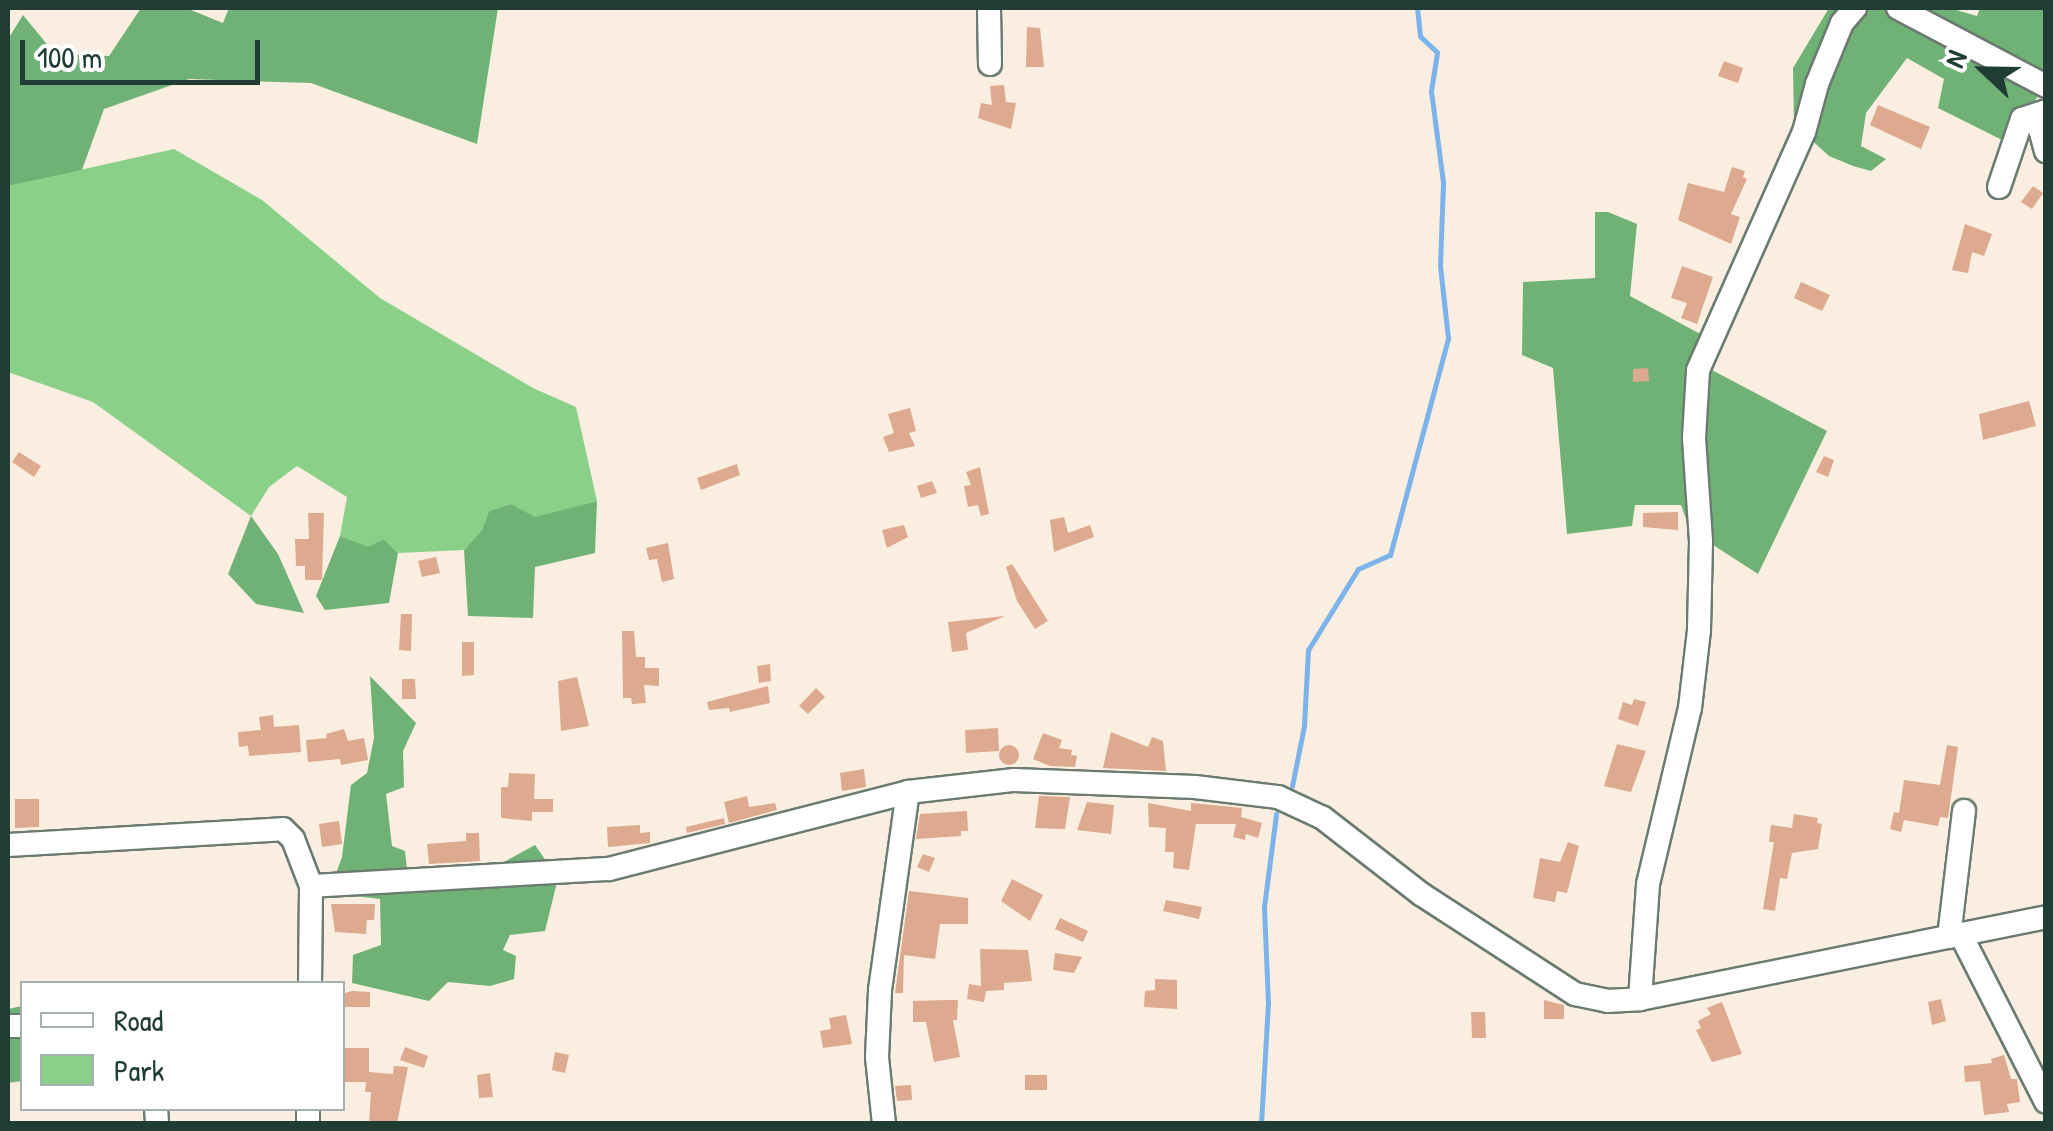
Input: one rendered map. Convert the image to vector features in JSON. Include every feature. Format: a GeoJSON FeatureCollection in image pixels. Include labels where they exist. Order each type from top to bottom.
{"type":"FeatureCollection","features":[{"type":"Feature","properties":{"kind":"street"},"geometry":{"type":"LineString","coordinates":[[989,8],[990,64]]}},
{"type":"Feature","properties":{"kind":"street"},"geometry":{"type":"LineString","coordinates":[[1640,999],[1648,884],[1690,708],[1699,630],[1701,541],[1694,438],[1698,370],[1804,132],[1817,84],[1842,23],[1854,8]]}},
{"type":"Feature","properties":{"kind":"street"},"geometry":{"type":"LineString","coordinates":[[1898,8],[2046,86]]}},
{"type":"Feature","properties":{"kind":"street"},"geometry":{"type":"LineString","coordinates":[[2046,114],[2040,129],[2046,151]]}},
{"type":"Feature","properties":{"kind":"street"},"geometry":{"type":"LineString","coordinates":[[1999,187],[2022,119],[2046,114]]}},
{"type":"Feature","properties":{"kind":"street"},"geometry":{"type":"LineString","coordinates":[[312,886],[609,870],[908,792],[1014,780],[1195,786],[1278,797],[1322,818],[1421,894],[1575,994],[1607,1002],[1640,999],[2046,917]]}},
{"type":"Feature","properties":{"kind":"street"},"geometry":{"type":"LineString","coordinates":[[884,1124],[877,1058],[880,990],[908,792]]}},
{"type":"Feature","properties":{"kind":"street"},"geometry":{"type":"LineString","coordinates":[[1964,812],[1955,936],[2046,1102]]}},
{"type":"Feature","properties":{"kind":"street"},"geometry":{"type":"LineString","coordinates":[[8,845],[283,829],[294,840],[312,886],[310,981]]}},
{"type":"Feature","properties":{"kind":"green space"},"geometry":{"type":"Polygon","coordinates":[[[141,8],[186,8],[223,23],[229,8],[498,8],[477,144],[311,83],[189,79],[104,109],[82,170],[8,186],[8,39],[23,15],[55,54],[109,56],[141,8]]]}},
{"type":"Feature","properties":{"kind":"green space"},"geometry":{"type":"Polygon","coordinates":[[[1829,8],[1949,8],[1977,16],[1980,8],[2045,8],[2045,86],[2006,142],[1938,108],[1944,79],[1907,58],[1866,113],[1861,146],[1886,159],[1871,171],[1853,166],[1829,156],[1794,124],[1793,68],[1829,8]]]}},
{"type":"Feature","properties":{"kind":"green space"},"geometry":{"type":"Polygon","coordinates":[[[174,149],[262,200],[380,298],[533,388],[576,407],[597,501],[535,518],[511,504],[489,511],[482,530],[464,550],[398,553],[384,539],[368,548],[340,536],[347,497],[297,466],[269,487],[251,516],[93,402],[8,372],[8,186],[174,149]]]}},
{"type":"Feature","properties":{"kind":"green space"},"geometry":{"type":"Polygon","coordinates":[[[1595,212],[1608,212],[1637,224],[1630,296],[1704,336],[1693,360],[1827,431],[1758,574],[1690,530],[1681,505],[1635,505],[1632,526],[1567,534],[1553,368],[1522,355],[1523,282],[1595,278],[1595,212]]]}},
{"type":"Feature","properties":{"kind":"green space"},"geometry":{"type":"Polygon","coordinates":[[[597,501],[595,553],[535,567],[533,618],[468,616],[464,550],[482,530],[489,511],[511,504],[535,517],[597,501]]]}},
{"type":"Feature","properties":{"kind":"green space"},"geometry":{"type":"Polygon","coordinates":[[[251,516],[278,554],[304,613],[256,604],[228,574],[251,516]]]}},
{"type":"Feature","properties":{"kind":"green space"},"geometry":{"type":"Polygon","coordinates":[[[340,536],[368,547],[384,539],[398,553],[389,603],[325,610],[316,596],[340,536]]]}},
{"type":"Feature","properties":{"kind":"green space"},"geometry":{"type":"Polygon","coordinates":[[[370,676],[416,723],[403,751],[404,787],[386,794],[392,846],[405,851],[407,869],[504,862],[535,845],[558,878],[545,931],[510,935],[503,950],[516,956],[514,979],[490,986],[448,982],[429,1001],[352,983],[353,955],[381,945],[380,899],[329,893],[342,857],[351,785],[367,773],[374,738],[370,676]]]}},
{"type":"Feature","properties":{"kind":"green space"},"geometry":{"type":"Polygon","coordinates":[[[20,1006],[20,1081],[8,1083],[8,1009],[20,1006]]]}},
{"type":"Feature","properties":{"kind":"building"},"geometry":{"type":"Polygon","coordinates":[[[1027,27],[1040,28],[1044,67],[1026,67],[1027,27]]]}},
{"type":"Feature","properties":{"kind":"building"},"geometry":{"type":"Polygon","coordinates":[[[1724,61],[1743,68],[1738,83],[1718,76],[1724,61]]]}},
{"type":"Feature","properties":{"kind":"building"},"geometry":{"type":"Polygon","coordinates":[[[1004,85],[1006,102],[1016,103],[1011,129],[978,118],[981,103],[992,105],[990,86],[1004,85]]]}},
{"type":"Feature","properties":{"kind":"building"},"geometry":{"type":"Polygon","coordinates":[[[1878,105],[1930,127],[1921,149],[1870,125],[1878,105]]]}},
{"type":"Feature","properties":{"kind":"building"},"geometry":{"type":"Polygon","coordinates":[[[1732,167],[1745,171],[1743,177],[1747,179],[1731,214],[1740,217],[1731,244],[1678,220],[1688,183],[1724,192],[1732,167]]]}},
{"type":"Feature","properties":{"kind":"building"},"geometry":{"type":"Polygon","coordinates":[[[2033,186],[2043,193],[2032,209],[2021,202],[2033,186]]]}},
{"type":"Feature","properties":{"kind":"building"},"geometry":{"type":"Polygon","coordinates":[[[1965,224],[1992,234],[1984,256],[1972,252],[1968,273],[1952,270],[1965,224]]]}},
{"type":"Feature","properties":{"kind":"building"},"geometry":{"type":"Polygon","coordinates":[[[1682,266],[1713,277],[1697,324],[1681,318],[1687,303],[1671,298],[1682,266]]]}},
{"type":"Feature","properties":{"kind":"building"},"geometry":{"type":"Polygon","coordinates":[[[1801,282],[1830,295],[1822,311],[1794,298],[1801,282]]]}},
{"type":"Feature","properties":{"kind":"building"},"geometry":{"type":"Polygon","coordinates":[[[1648,368],[1649,381],[1633,382],[1633,369],[1648,368]]]}},
{"type":"Feature","properties":{"kind":"building"},"geometry":{"type":"Polygon","coordinates":[[[2029,401],[2036,426],[1983,440],[1979,414],[2029,401]]]}},
{"type":"Feature","properties":{"kind":"building"},"geometry":{"type":"Polygon","coordinates":[[[910,408],[916,431],[909,433],[915,446],[889,452],[883,437],[894,433],[888,414],[910,408]]]}},
{"type":"Feature","properties":{"kind":"building"},"geometry":{"type":"Polygon","coordinates":[[[19,452],[41,466],[34,477],[12,462],[19,452]]]}},
{"type":"Feature","properties":{"kind":"building"},"geometry":{"type":"Polygon","coordinates":[[[1824,456],[1834,460],[1828,477],[1816,472],[1824,456]]]}},
{"type":"Feature","properties":{"kind":"building"},"geometry":{"type":"Polygon","coordinates":[[[737,464],[740,475],[701,490],[697,478],[737,464]]]}},
{"type":"Feature","properties":{"kind":"building"},"geometry":{"type":"Polygon","coordinates":[[[980,467],[989,514],[981,516],[978,505],[968,507],[964,486],[971,485],[966,472],[980,467]]]}},
{"type":"Feature","properties":{"kind":"building"},"geometry":{"type":"Polygon","coordinates":[[[932,481],[937,493],[921,498],[917,486],[932,481]]]}},
{"type":"Feature","properties":{"kind":"building"},"geometry":{"type":"Polygon","coordinates":[[[1678,512],[1678,530],[1643,527],[1643,513],[1678,512]]]}},
{"type":"Feature","properties":{"kind":"building"},"geometry":{"type":"Polygon","coordinates":[[[308,513],[324,513],[322,580],[305,580],[305,566],[296,566],[295,539],[309,539],[308,513]]]}},
{"type":"Feature","properties":{"kind":"building"},"geometry":{"type":"Polygon","coordinates":[[[1064,517],[1068,533],[1090,525],[1094,537],[1054,552],[1050,520],[1064,517]]]}},
{"type":"Feature","properties":{"kind":"building"},"geometry":{"type":"Polygon","coordinates":[[[904,525],[908,537],[887,548],[882,530],[904,525]]]}},
{"type":"Feature","properties":{"kind":"building"},"geometry":{"type":"Polygon","coordinates":[[[668,543],[674,579],[662,582],[657,559],[649,560],[646,548],[668,543]]]}},
{"type":"Feature","properties":{"kind":"building"},"geometry":{"type":"Polygon","coordinates":[[[436,557],[440,573],[422,577],[418,561],[436,557]]]}},
{"type":"Feature","properties":{"kind":"building"},"geometry":{"type":"Polygon","coordinates":[[[1012,564],[1048,621],[1035,629],[1017,601],[1006,567],[1012,564]]]}},
{"type":"Feature","properties":{"kind":"building"},"geometry":{"type":"Polygon","coordinates":[[[401,614],[412,614],[411,651],[399,650],[401,614]]]}},
{"type":"Feature","properties":{"kind":"building"},"geometry":{"type":"Polygon","coordinates":[[[1005,616],[966,633],[968,650],[952,652],[948,622],[1005,616]]]}},
{"type":"Feature","properties":{"kind":"building"},"geometry":{"type":"Polygon","coordinates":[[[622,631],[634,631],[636,657],[645,657],[645,668],[659,668],[659,686],[644,685],[646,703],[632,704],[631,698],[623,698],[622,631]]]}},
{"type":"Feature","properties":{"kind":"building"},"geometry":{"type":"Polygon","coordinates":[[[462,642],[474,642],[474,675],[462,676],[462,642]]]}},
{"type":"Feature","properties":{"kind":"building"},"geometry":{"type":"Polygon","coordinates":[[[770,664],[771,681],[759,683],[757,666],[770,664]]]}},
{"type":"Feature","properties":{"kind":"building"},"geometry":{"type":"Polygon","coordinates":[[[577,677],[589,726],[561,731],[558,681],[577,677]]]}},
{"type":"Feature","properties":{"kind":"building"},"geometry":{"type":"Polygon","coordinates":[[[402,679],[415,679],[416,699],[402,699],[402,679]]]}},
{"type":"Feature","properties":{"kind":"building"},"geometry":{"type":"Polygon","coordinates":[[[768,686],[770,703],[730,712],[729,708],[709,710],[707,702],[768,686]]]}},
{"type":"Feature","properties":{"kind":"building"},"geometry":{"type":"Polygon","coordinates":[[[816,688],[825,697],[808,714],[799,706],[816,688]]]}},
{"type":"Feature","properties":{"kind":"building"},"geometry":{"type":"Polygon","coordinates":[[[1634,699],[1646,702],[1638,726],[1618,719],[1623,702],[1632,705],[1634,699]]]}},
{"type":"Feature","properties":{"kind":"building"},"geometry":{"type":"Polygon","coordinates":[[[273,715],[274,727],[299,725],[301,752],[249,756],[248,746],[239,747],[238,732],[261,730],[259,717],[273,715]]]}},
{"type":"Feature","properties":{"kind":"building"},"geometry":{"type":"Polygon","coordinates":[[[998,728],[999,751],[966,753],[965,730],[998,728]]]}},
{"type":"Feature","properties":{"kind":"building"},"geometry":{"type":"Polygon","coordinates":[[[344,729],[348,741],[364,738],[368,760],[341,765],[340,759],[308,762],[306,740],[327,738],[326,734],[344,729]]]}},
{"type":"Feature","properties":{"kind":"building"},"geometry":{"type":"Polygon","coordinates":[[[1111,732],[1148,747],[1152,737],[1163,741],[1166,771],[1103,768],[1111,732]]]}},
{"type":"Feature","properties":{"kind":"building"},"geometry":{"type":"Polygon","coordinates":[[[1043,733],[1062,740],[1059,748],[1072,750],[1071,755],[1077,756],[1075,767],[1050,766],[1033,759],[1043,733]]]}},
{"type":"Feature","properties":{"kind":"building"},"geometry":{"type":"Polygon","coordinates":[[[1617,744],[1646,751],[1631,792],[1604,786],[1617,744]]]}},
{"type":"Feature","properties":{"kind":"building"},"geometry":{"type":"Polygon","coordinates":[[[1009,745],[1019,755],[1009,765],[999,755],[1009,745]]]}},
{"type":"Feature","properties":{"kind":"building"},"geometry":{"type":"Polygon","coordinates":[[[1947,745],[1958,747],[1948,818],[1940,817],[1938,826],[1904,820],[1901,832],[1890,829],[1894,812],[1899,813],[1904,780],[1940,785],[1947,745]]]}},
{"type":"Feature","properties":{"kind":"building"},"geometry":{"type":"Polygon","coordinates":[[[864,769],[866,787],[842,791],[840,773],[864,769]]]}},
{"type":"Feature","properties":{"kind":"building"},"geometry":{"type":"Polygon","coordinates":[[[509,773],[535,774],[534,799],[553,799],[553,812],[532,812],[532,821],[501,818],[501,787],[508,787],[509,773]]]}},
{"type":"Feature","properties":{"kind":"building"},"geometry":{"type":"Polygon","coordinates":[[[747,796],[749,807],[775,803],[777,810],[729,823],[724,802],[747,796]]]}},
{"type":"Feature","properties":{"kind":"building"},"geometry":{"type":"Polygon","coordinates":[[[1039,796],[1070,797],[1065,829],[1035,828],[1039,796]]]}},
{"type":"Feature","properties":{"kind":"building"},"geometry":{"type":"Polygon","coordinates":[[[15,799],[39,799],[39,827],[15,828],[15,799]]]}},
{"type":"Feature","properties":{"kind":"building"},"geometry":{"type":"Polygon","coordinates":[[[1087,802],[1114,805],[1111,834],[1077,830],[1087,802]]]}},
{"type":"Feature","properties":{"kind":"building"},"geometry":{"type":"Polygon","coordinates":[[[1148,803],[1191,811],[1191,803],[1242,808],[1241,817],[1262,823],[1258,838],[1246,834],[1245,840],[1233,837],[1236,824],[1196,824],[1189,870],[1173,868],[1174,852],[1165,852],[1166,828],[1149,827],[1148,803]]]}},
{"type":"Feature","properties":{"kind":"building"},"geometry":{"type":"Polygon","coordinates":[[[967,811],[968,831],[961,831],[961,836],[916,839],[920,814],[967,811]]]}},
{"type":"Feature","properties":{"kind":"building"},"geometry":{"type":"Polygon","coordinates":[[[1794,814],[1818,818],[1817,823],[1822,824],[1818,849],[1792,853],[1787,879],[1780,878],[1775,911],[1763,909],[1774,842],[1769,842],[1771,825],[1792,828],[1794,814]]]}},
{"type":"Feature","properties":{"kind":"building"},"geometry":{"type":"Polygon","coordinates":[[[724,818],[725,824],[687,833],[686,827],[724,818]]]}},
{"type":"Feature","properties":{"kind":"building"},"geometry":{"type":"Polygon","coordinates":[[[339,821],[342,844],[322,847],[319,824],[339,821]]]}},
{"type":"Feature","properties":{"kind":"building"},"geometry":{"type":"Polygon","coordinates":[[[640,825],[640,833],[650,832],[650,843],[608,847],[607,827],[640,825]]]}},
{"type":"Feature","properties":{"kind":"building"},"geometry":{"type":"Polygon","coordinates":[[[466,833],[479,833],[480,861],[429,864],[427,844],[466,841],[466,833]]]}},
{"type":"Feature","properties":{"kind":"building"},"geometry":{"type":"Polygon","coordinates":[[[1568,842],[1579,846],[1567,893],[1557,891],[1555,902],[1533,898],[1540,858],[1560,862],[1568,842]]]}},
{"type":"Feature","properties":{"kind":"building"},"geometry":{"type":"Polygon","coordinates":[[[923,854],[935,858],[929,872],[917,867],[923,854]]]}},
{"type":"Feature","properties":{"kind":"building"},"geometry":{"type":"Polygon","coordinates":[[[1012,879],[1043,895],[1030,921],[1001,901],[1012,879]]]}},
{"type":"Feature","properties":{"kind":"building"},"geometry":{"type":"Polygon","coordinates":[[[909,891],[968,898],[968,924],[940,924],[935,959],[904,955],[903,993],[895,993],[909,891]]]}},
{"type":"Feature","properties":{"kind":"building"},"geometry":{"type":"Polygon","coordinates":[[[1166,900],[1202,907],[1199,919],[1163,911],[1166,900]]]}},
{"type":"Feature","properties":{"kind":"building"},"geometry":{"type":"Polygon","coordinates":[[[331,904],[375,904],[374,920],[367,920],[366,934],[335,932],[331,904]]]}},
{"type":"Feature","properties":{"kind":"building"},"geometry":{"type":"Polygon","coordinates":[[[1060,918],[1088,931],[1083,942],[1055,929],[1060,918]]]}},
{"type":"Feature","properties":{"kind":"building"},"geometry":{"type":"Polygon","coordinates":[[[980,949],[1028,950],[1032,981],[1004,983],[1004,990],[986,991],[984,1002],[967,999],[969,984],[981,986],[980,949]]]}},
{"type":"Feature","properties":{"kind":"building"},"geometry":{"type":"Polygon","coordinates":[[[1055,953],[1082,957],[1074,973],[1053,970],[1055,953]]]}},
{"type":"Feature","properties":{"kind":"building"},"geometry":{"type":"Polygon","coordinates":[[[1155,979],[1177,980],[1177,1009],[1144,1007],[1145,991],[1155,990],[1155,979]]]}},
{"type":"Feature","properties":{"kind":"building"},"geometry":{"type":"Polygon","coordinates":[[[370,992],[370,1007],[345,1007],[345,993],[370,992]]]}},
{"type":"Feature","properties":{"kind":"building"},"geometry":{"type":"Polygon","coordinates":[[[1941,999],[1946,1021],[1932,1025],[1928,1002],[1941,999]]]}},
{"type":"Feature","properties":{"kind":"building"},"geometry":{"type":"Polygon","coordinates":[[[958,1000],[957,1020],[953,1020],[960,1057],[934,1062],[926,1022],[913,1022],[913,1001],[958,1000]]]}},
{"type":"Feature","properties":{"kind":"building"},"geometry":{"type":"Polygon","coordinates":[[[1544,1000],[1564,1005],[1564,1019],[1544,1019],[1544,1000]]]}},
{"type":"Feature","properties":{"kind":"building"},"geometry":{"type":"Polygon","coordinates":[[[1722,1002],[1742,1054],[1712,1062],[1696,1030],[1701,1028],[1698,1021],[1711,1014],[1707,1008],[1722,1002]]]}},
{"type":"Feature","properties":{"kind":"building"},"geometry":{"type":"Polygon","coordinates":[[[1471,1012],[1485,1012],[1486,1038],[1472,1038],[1471,1012]]]}},
{"type":"Feature","properties":{"kind":"building"},"geometry":{"type":"Polygon","coordinates":[[[846,1015],[852,1044],[823,1048],[820,1031],[831,1029],[829,1018],[846,1015]]]}},
{"type":"Feature","properties":{"kind":"building"},"geometry":{"type":"Polygon","coordinates":[[[405,1047],[428,1056],[424,1068],[400,1060],[405,1047]]]}},
{"type":"Feature","properties":{"kind":"building"},"geometry":{"type":"Polygon","coordinates":[[[345,1048],[369,1048],[369,1072],[393,1074],[394,1066],[408,1067],[397,1124],[369,1124],[371,1092],[365,1092],[366,1082],[345,1082],[345,1048]]]}},
{"type":"Feature","properties":{"kind":"building"},"geometry":{"type":"Polygon","coordinates":[[[555,1052],[569,1055],[565,1073],[552,1070],[555,1052]]]}},
{"type":"Feature","properties":{"kind":"building"},"geometry":{"type":"Polygon","coordinates":[[[2004,1055],[2011,1079],[2017,1079],[2020,1102],[2007,1104],[2009,1112],[1984,1115],[1980,1081],[1965,1082],[1964,1066],[1992,1063],[1991,1059],[2004,1055]]]}},
{"type":"Feature","properties":{"kind":"building"},"geometry":{"type":"Polygon","coordinates":[[[490,1073],[493,1097],[479,1098],[477,1075],[490,1073]]]}},
{"type":"Feature","properties":{"kind":"building"},"geometry":{"type":"Polygon","coordinates":[[[1025,1075],[1047,1075],[1047,1090],[1025,1090],[1025,1075]]]}},
{"type":"Feature","properties":{"kind":"building"},"geometry":{"type":"Polygon","coordinates":[[[911,1085],[912,1100],[897,1101],[895,1086],[911,1085]]]}},
{"type":"Feature","properties":{"kind":"waterway"},"geometry":{"type":"LineString","coordinates":[[1292,786],[1304,726],[1308,650],[1358,569],[1390,555],[1448,338],[1440,265],[1443,182],[1431,91],[1437,52],[1420,36],[1417,8]]}},
{"type":"Feature","properties":{"kind":"waterway"},"geometry":{"type":"LineString","coordinates":[[1261,1124],[1268,1003],[1264,907],[1276,814]]}}]}
